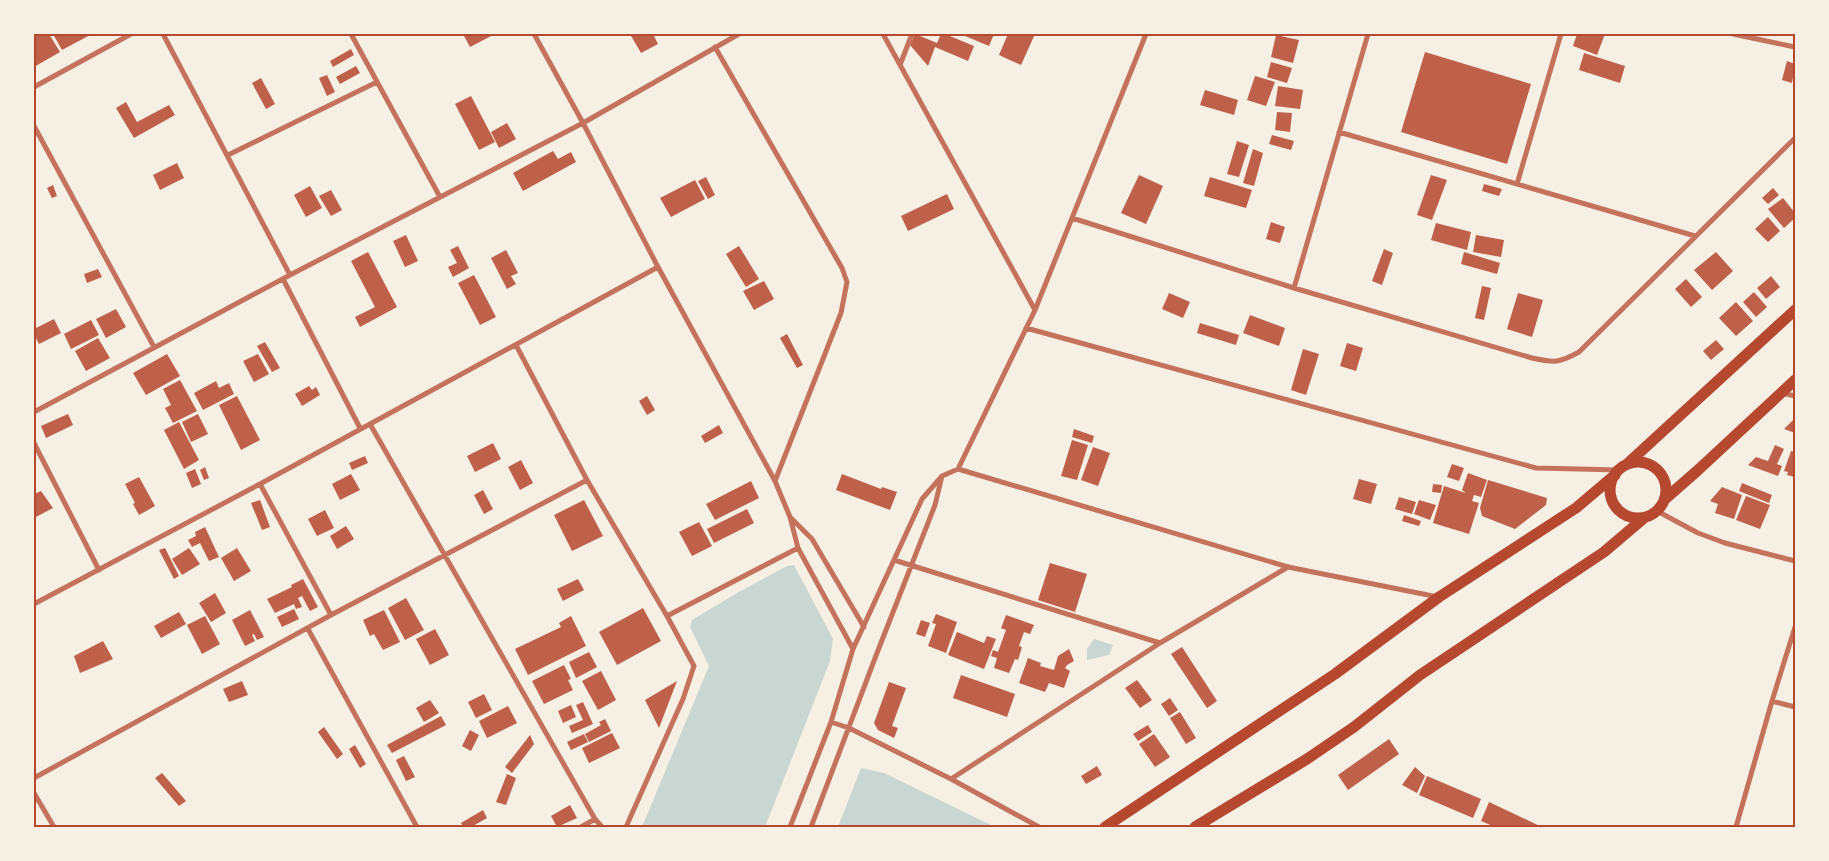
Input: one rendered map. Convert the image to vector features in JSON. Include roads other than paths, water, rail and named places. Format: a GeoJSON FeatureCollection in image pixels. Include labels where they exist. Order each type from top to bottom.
{"type":"FeatureCollection","features":[{"type":"Feature","properties":{"kind":"main road"},"geometry":{"type":"LineString","coordinates":[[1105,827],[1335,674],[1438,597],[1576,508],[1795,310]]}},
{"type":"Feature","properties":{"kind":"main road"},"geometry":{"type":"LineString","coordinates":[[1195,827],[1307,759],[1346,732],[1420,675],[1604,552],[1644,518],[1657,511],[1665,500],[1795,380]]}},
{"type":"Feature","properties":{"kind":"main road"},"geometry":{"type":"LineString","coordinates":[[1644,518],[1629,517],[1623,514],[1613,503],[1610,489],[1620,470],[1640,463],[1654,467],[1666,485],[1665,500]]}},
{"type":"Feature","properties":{"kind":"street"},"geometry":{"type":"LineString","coordinates":[[34,87],[131,34]]}},
{"type":"Feature","properties":{"kind":"street"},"geometry":{"type":"LineString","coordinates":[[163,34],[290,275]]}},
{"type":"Feature","properties":{"kind":"street"},"geometry":{"type":"LineString","coordinates":[[352,34],[440,197]]}},
{"type":"Feature","properties":{"kind":"street"},"geometry":{"type":"LineString","coordinates":[[534,34],[775,482],[790,516],[798,548],[853,649]]}},
{"type":"Feature","properties":{"kind":"street"},"geometry":{"type":"LineString","coordinates":[[34,412],[290,275],[583,123],[739,34]]}},
{"type":"Feature","properties":{"kind":"street"},"geometry":{"type":"LineString","coordinates":[[883,34],[1035,310]]}},
{"type":"Feature","properties":{"kind":"street"},"geometry":{"type":"LineString","coordinates":[[900,65],[912,34]]}},
{"type":"Feature","properties":{"kind":"street"},"geometry":{"type":"LineString","coordinates":[[958,469],[1035,310],[1146,34]]}},
{"type":"Feature","properties":{"kind":"street"},"geometry":{"type":"LineString","coordinates":[[1294,288],[1368,34]]}},
{"type":"Feature","properties":{"kind":"street"},"geometry":{"type":"LineString","coordinates":[[1516,184],[1561,34]]}},
{"type":"Feature","properties":{"kind":"street"},"geometry":{"type":"LineString","coordinates":[[1733,34],[1795,47]]}},
{"type":"Feature","properties":{"kind":"street"},"geometry":{"type":"LineString","coordinates":[[715,47],[842,268],[847,282],[841,313],[775,482]]}},
{"type":"Feature","properties":{"kind":"street"},"geometry":{"type":"LineString","coordinates":[[228,156],[377,82]]}},
{"type":"Feature","properties":{"kind":"street"},"geometry":{"type":"LineString","coordinates":[[34,126],[154,347]]}},
{"type":"Feature","properties":{"kind":"street"},"geometry":{"type":"LineString","coordinates":[[1340,132],[1695,236]]}},
{"type":"Feature","properties":{"kind":"street"},"geometry":{"type":"LineString","coordinates":[[1072,218],[1294,288],[1532,358],[1562,362],[1579,352],[1795,138]]}},
{"type":"Feature","properties":{"kind":"street"},"geometry":{"type":"LineString","coordinates":[[34,604],[260,484],[658,266]]}},
{"type":"Feature","properties":{"kind":"street"},"geometry":{"type":"LineString","coordinates":[[283,279],[360,428]]}},
{"type":"Feature","properties":{"kind":"street"},"geometry":{"type":"LineString","coordinates":[[1026,328],[1536,468],[1620,470]]}},
{"type":"Feature","properties":{"kind":"street"},"geometry":{"type":"LineString","coordinates":[[516,345],[587,480],[667,616],[694,666],[683,698],[626,827]]}},
{"type":"Feature","properties":{"kind":"street"},"geometry":{"type":"LineString","coordinates":[[1782,393],[1795,396]]}},
{"type":"Feature","properties":{"kind":"street"},"geometry":{"type":"LineString","coordinates":[[370,424],[595,819],[602,827]]}},
{"type":"Feature","properties":{"kind":"street"},"geometry":{"type":"LineString","coordinates":[[34,443],[99,570]]}},
{"type":"Feature","properties":{"kind":"street"},"geometry":{"type":"LineString","coordinates":[[790,827],[831,722],[853,649],[922,499],[942,476],[958,469],[1288,567],[1438,597]]}},
{"type":"Feature","properties":{"kind":"street"},"geometry":{"type":"LineString","coordinates":[[811,827],[935,505],[942,476]]}},
{"type":"Feature","properties":{"kind":"street"},"geometry":{"type":"LineString","coordinates":[[34,778],[331,615],[587,480]]}},
{"type":"Feature","properties":{"kind":"street"},"geometry":{"type":"LineString","coordinates":[[260,484],[331,615]]}},
{"type":"Feature","properties":{"kind":"street"},"geometry":{"type":"LineString","coordinates":[[1657,511],[1698,534],[1795,561]]}},
{"type":"Feature","properties":{"kind":"street"},"geometry":{"type":"LineString","coordinates":[[790,516],[812,539],[864,627]]}},
{"type":"Feature","properties":{"kind":"street"},"geometry":{"type":"LineString","coordinates":[[667,616],[798,548]]}},
{"type":"Feature","properties":{"kind":"street"},"geometry":{"type":"LineString","coordinates":[[894,560],[1160,644]]}},
{"type":"Feature","properties":{"kind":"street"},"geometry":{"type":"LineString","coordinates":[[951,779],[1160,644],[1288,567]]}},
{"type":"Feature","properties":{"kind":"street"},"geometry":{"type":"LineString","coordinates":[[1736,827],[1795,627]]}},
{"type":"Feature","properties":{"kind":"street"},"geometry":{"type":"LineString","coordinates":[[308,629],[417,827]]}},
{"type":"Feature","properties":{"kind":"street"},"geometry":{"type":"LineString","coordinates":[[1772,700],[1795,707]]}},
{"type":"Feature","properties":{"kind":"street"},"geometry":{"type":"LineString","coordinates":[[831,722],[849,728],[951,779],[1039,827]]}},
{"type":"Feature","properties":{"kind":"street"},"geometry":{"type":"LineString","coordinates":[[34,793],[54,827]]}},
{"type":"Feature","properties":{"kind":"street"},"geometry":{"type":"LineString","coordinates":[[580,827],[595,819]]}}]}
